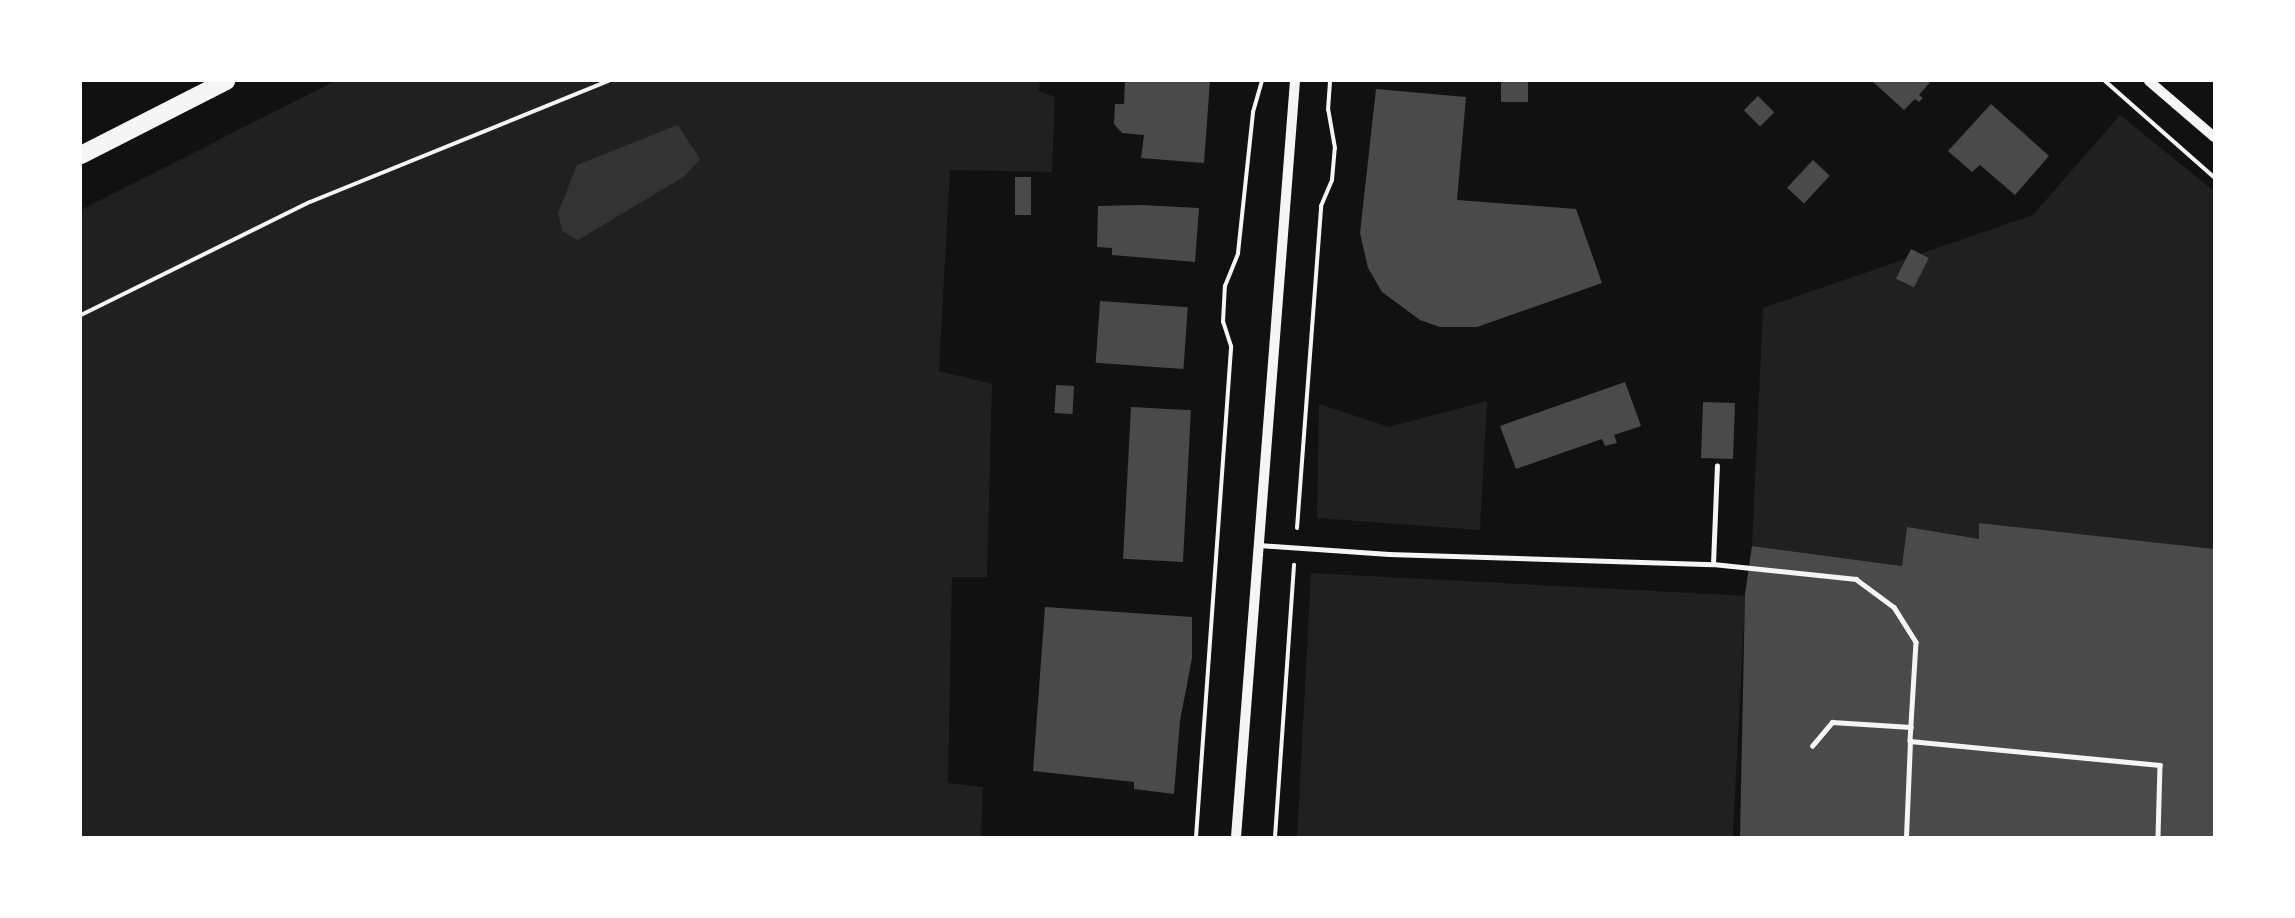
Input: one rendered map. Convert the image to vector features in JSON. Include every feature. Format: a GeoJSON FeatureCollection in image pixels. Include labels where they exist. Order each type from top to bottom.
{"type":"FeatureCollection","features":[{"type":"Feature","properties":{"kind":"highway"},"geometry":{"type":"LineString","coordinates":[[81,155],[226,81]]}},
{"type":"Feature","properties":{"kind":"street"},"geometry":{"type":"LineString","coordinates":[[1236,837],[1295,81]]}},
{"type":"Feature","properties":{"kind":"street"},"geometry":{"type":"LineString","coordinates":[[2149,81],[2214,137]]}},
{"type":"Feature","properties":{"kind":"lane"},"geometry":{"type":"LineString","coordinates":[[1713,564],[1717,466]]}},
{"type":"Feature","properties":{"kind":"lane"},"geometry":{"type":"LineString","coordinates":[[1257,545],[1713,564],[1856,579],[1894,607],[1916,642],[1906,837]]}},
{"type":"Feature","properties":{"kind":"lane"},"geometry":{"type":"LineString","coordinates":[[1812,746],[1832,722],[1911,728]]}},
{"type":"Feature","properties":{"kind":"lane"},"geometry":{"type":"LineString","coordinates":[[1910,741],[2160,765],[2158,837]]}},
{"type":"Feature","properties":{"kind":"path"},"geometry":{"type":"LineString","coordinates":[[81,315],[310,202],[608,81]]}},
{"type":"Feature","properties":{"kind":"path"},"geometry":{"type":"LineString","coordinates":[[1196,837],[1232,346],[1223,322],[1225,286],[1238,253],[1253,112],[1262,81]]}},
{"type":"Feature","properties":{"kind":"path"},"geometry":{"type":"LineString","coordinates":[[1275,837],[1321,206],[1332,180],[1335,148],[1328,110],[1330,81]]}},
{"type":"Feature","properties":{"kind":"path"},"geometry":{"type":"LineString","coordinates":[[2105,81],[2214,177]]}},
{"type":"Feature","properties":{"kind":"shaded area"},"geometry":{"type":"Polygon","coordinates":[[[335,81],[1040,81],[1039,91],[1055,97],[1052,172],[950,170],[939,371],[992,384],[987,577],[952,577],[948,783],[983,787],[981,837],[81,837],[81,210],[335,81]]]}},
{"type":"Feature","properties":{"kind":"shaded area"},"geometry":{"type":"Polygon","coordinates":[[[2120,115],[2214,191],[2214,549],[1979,523],[1979,539],[1907,527],[1902,566],[1752,546],[1763,308],[2033,215],[2120,115]]]}},
{"type":"Feature","properties":{"kind":"shaded area"},"geometry":{"type":"Polygon","coordinates":[[[678,125],[700,159],[685,176],[578,240],[562,231],[558,213],[577,165],[678,125]]]}},
{"type":"Feature","properties":{"kind":"shaded area"},"geometry":{"type":"Polygon","coordinates":[[[1487,401],[1480,530],[1317,518],[1319,404],[1389,427],[1487,401]]]}},
{"type":"Feature","properties":{"kind":"shaded area"},"geometry":{"type":"Polygon","coordinates":[[[1311,573],[1745,596],[1733,837],[1297,837],[1311,573]]]}},
{"type":"Feature","properties":{"kind":"building"},"geometry":{"type":"Polygon","coordinates":[[[1125,81],[1210,81],[1204,163],[1141,158],[1144,135],[1122,133],[1114,124],[1115,104],[1124,104],[1125,81]]]}},
{"type":"Feature","properties":{"kind":"building"},"geometry":{"type":"Polygon","coordinates":[[[1501,81],[1528,81],[1528,102],[1501,102],[1501,81]]]}},
{"type":"Feature","properties":{"kind":"building"},"geometry":{"type":"Polygon","coordinates":[[[1872,81],[1931,81],[1919,95],[1923,98],[1919,102],[1915,99],[1904,110],[1872,81]]]}},
{"type":"Feature","properties":{"kind":"building"},"geometry":{"type":"Polygon","coordinates":[[[1376,89],[1466,97],[1457,200],[1576,209],[1602,283],[1477,327],[1440,327],[1420,320],[1382,292],[1368,268],[1360,233],[1376,89]]]}},
{"type":"Feature","properties":{"kind":"building"},"geometry":{"type":"Polygon","coordinates":[[[1758,96],[1774,112],[1760,126],[1744,110],[1758,96]]]}},
{"type":"Feature","properties":{"kind":"building"},"geometry":{"type":"Polygon","coordinates":[[[1991,104],[2049,156],[2015,195],[1980,165],[1972,172],[1948,151],[1991,104]]]}},
{"type":"Feature","properties":{"kind":"building"},"geometry":{"type":"Polygon","coordinates":[[[1813,160],[1830,176],[1804,203],[1787,188],[1813,160]]]}},
{"type":"Feature","properties":{"kind":"building"},"geometry":{"type":"Polygon","coordinates":[[[1015,177],[1031,177],[1031,215],[1015,215],[1015,177]]]}},
{"type":"Feature","properties":{"kind":"building"},"geometry":{"type":"Polygon","coordinates":[[[1141,205],[1199,208],[1195,262],[1112,255],[1112,248],[1097,247],[1098,206],[1141,205]]]}},
{"type":"Feature","properties":{"kind":"building"},"geometry":{"type":"Polygon","coordinates":[[[1911,249],[1929,258],[1914,287],[1896,278],[1911,249]]]}},
{"type":"Feature","properties":{"kind":"building"},"geometry":{"type":"Polygon","coordinates":[[[1100,301],[1188,307],[1183,369],[1096,363],[1100,301]]]}},
{"type":"Feature","properties":{"kind":"building"},"geometry":{"type":"Polygon","coordinates":[[[1625,382],[1641,426],[1614,435],[1617,443],[1605,446],[1602,439],[1516,469],[1500,426],[1625,382]]]}},
{"type":"Feature","properties":{"kind":"building"},"geometry":{"type":"Polygon","coordinates":[[[1056,385],[1074,386],[1073,414],[1055,413],[1056,385]]]}},
{"type":"Feature","properties":{"kind":"building"},"geometry":{"type":"Polygon","coordinates":[[[1703,402],[1735,403],[1733,459],[1701,458],[1703,402]]]}},
{"type":"Feature","properties":{"kind":"building"},"geometry":{"type":"Polygon","coordinates":[[[1131,407],[1191,410],[1183,562],[1123,559],[1131,407]]]}},
{"type":"Feature","properties":{"kind":"building"},"geometry":{"type":"Polygon","coordinates":[[[1979,523],[2214,549],[2214,837],[1740,837],[1745,594],[1752,546],[1902,566],[1907,527],[1979,539],[1979,523]]]}},
{"type":"Feature","properties":{"kind":"building"},"geometry":{"type":"Polygon","coordinates":[[[1045,607],[1192,617],[1192,658],[1180,721],[1174,794],[1134,789],[1134,782],[1033,771],[1045,607]]]}}]}
